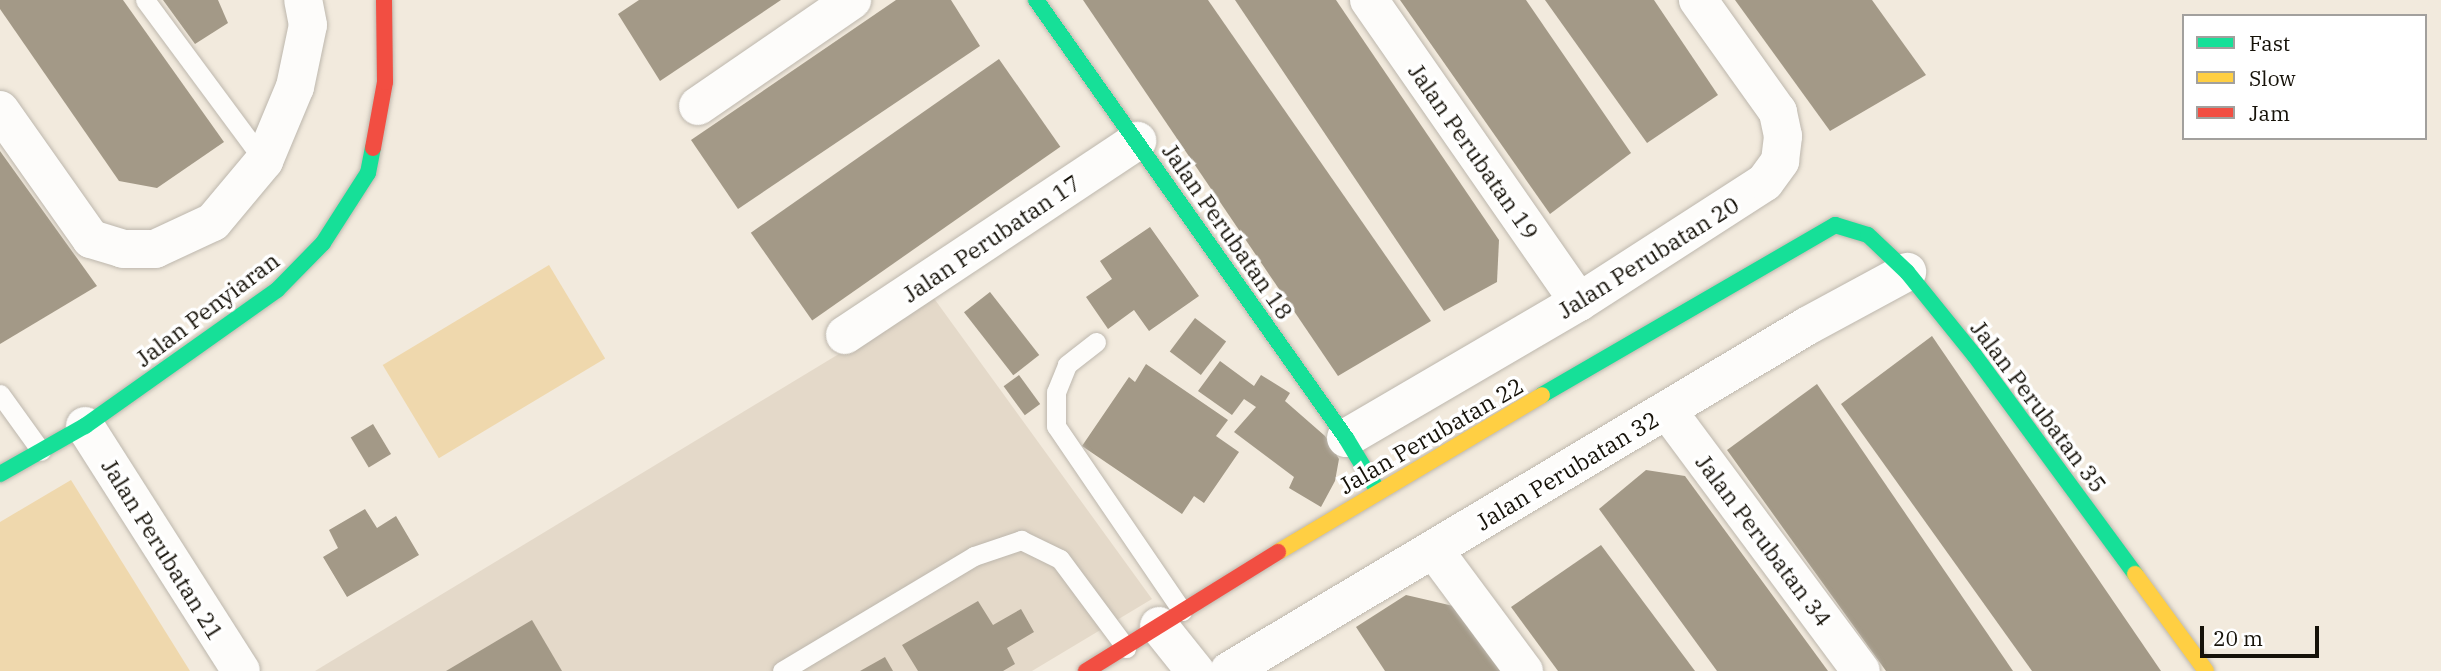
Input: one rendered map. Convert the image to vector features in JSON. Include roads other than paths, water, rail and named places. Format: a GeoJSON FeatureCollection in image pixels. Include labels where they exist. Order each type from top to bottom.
{"type":"FeatureCollection","features":[{"type":"Feature","properties":{"kind":"street"},"geometry":{"type":"LineString","coordinates":[[0,110],[91,239],[123,250],[155,249],[213,222],[264,161],[295,87],[308,25],[303,0]]}},
{"type":"Feature","properties":{"kind":"street","name":"Jalan Penyiaran"},"geometry":{"type":"LineString","coordinates":[[0,474],[85,426],[277,290],[323,243],[368,173],[385,82],[384,0]]}},
{"type":"Feature","properties":{"kind":"street"},"geometry":{"type":"LineString","coordinates":[[698,106],[852,0]]}},
{"type":"Feature","properties":{"kind":"street","name":"Jalan Perubatan 18"},"geometry":{"type":"LineString","coordinates":[[1036,0],[1346,439],[1378,491]]}},
{"type":"Feature","properties":{"kind":"street","name":"Jalan Perubatan 19"},"geometry":{"type":"LineString","coordinates":[[1369,0],[1579,302]]}},
{"type":"Feature","properties":{"kind":"street","name":"Jalan Perubatan 20"},"geometry":{"type":"LineString","coordinates":[[1346,439],[1579,302],[1765,182],[1780,161],[1783,136],[1778,112],[1698,0]]}},
{"type":"Feature","properties":{"kind":"street","name":"Jalan Perubatan 17"},"geometry":{"type":"LineString","coordinates":[[845,334],[1137,141]]}},
{"type":"Feature","properties":{"kind":"street","name":"Jalan Perubatan 35"},"geometry":{"type":"LineString","coordinates":[[1803,242],[1835,225],[1868,234],[1907,272],[1975,356],[2206,671]]}},
{"type":"Feature","properties":{"kind":"street","name":"Jalan Perubatan 22"},"geometry":{"type":"LineString","coordinates":[[1086,671],[1378,491],[1673,322],[1803,242]]}},
{"type":"Feature","properties":{"kind":"street","name":"Jalan Perubatan 32"},"geometry":{"type":"LineString","coordinates":[[1230,671],[1807,326],[1907,272]]}},
{"type":"Feature","properties":{"kind":"street","name":"Jalan Perubatan 34"},"geometry":{"type":"LineString","coordinates":[[1667,410],[1861,671]]}},
{"type":"Feature","properties":{"kind":"street","name":"Jalan Perubatan 21"},"geometry":{"type":"LineString","coordinates":[[85,426],[241,671]]}},
{"type":"Feature","properties":{"kind":"street"},"geometry":{"type":"LineString","coordinates":[[1434,550],[1524,671]]}},
{"type":"Feature","properties":{"kind":"street"},"geometry":{"type":"LineString","coordinates":[[1171,619],[1195,671]]}},
{"type":"Feature","properties":{"kind":"lane"},"geometry":{"type":"LineString","coordinates":[[145,0],[264,161]]}},
{"type":"Feature","properties":{"kind":"lane"},"geometry":{"type":"LineString","coordinates":[[1096,342],[1067,365],[1056,391],[1056,426],[1171,619]]}},
{"type":"Feature","properties":{"kind":"lane"},"geometry":{"type":"LineString","coordinates":[[0,394],[41,451]]}},
{"type":"Feature","properties":{"kind":"lane"},"geometry":{"type":"LineString","coordinates":[[782,671],[974,556],[1021,540],[1060,559],[1126,648]]}}]}
